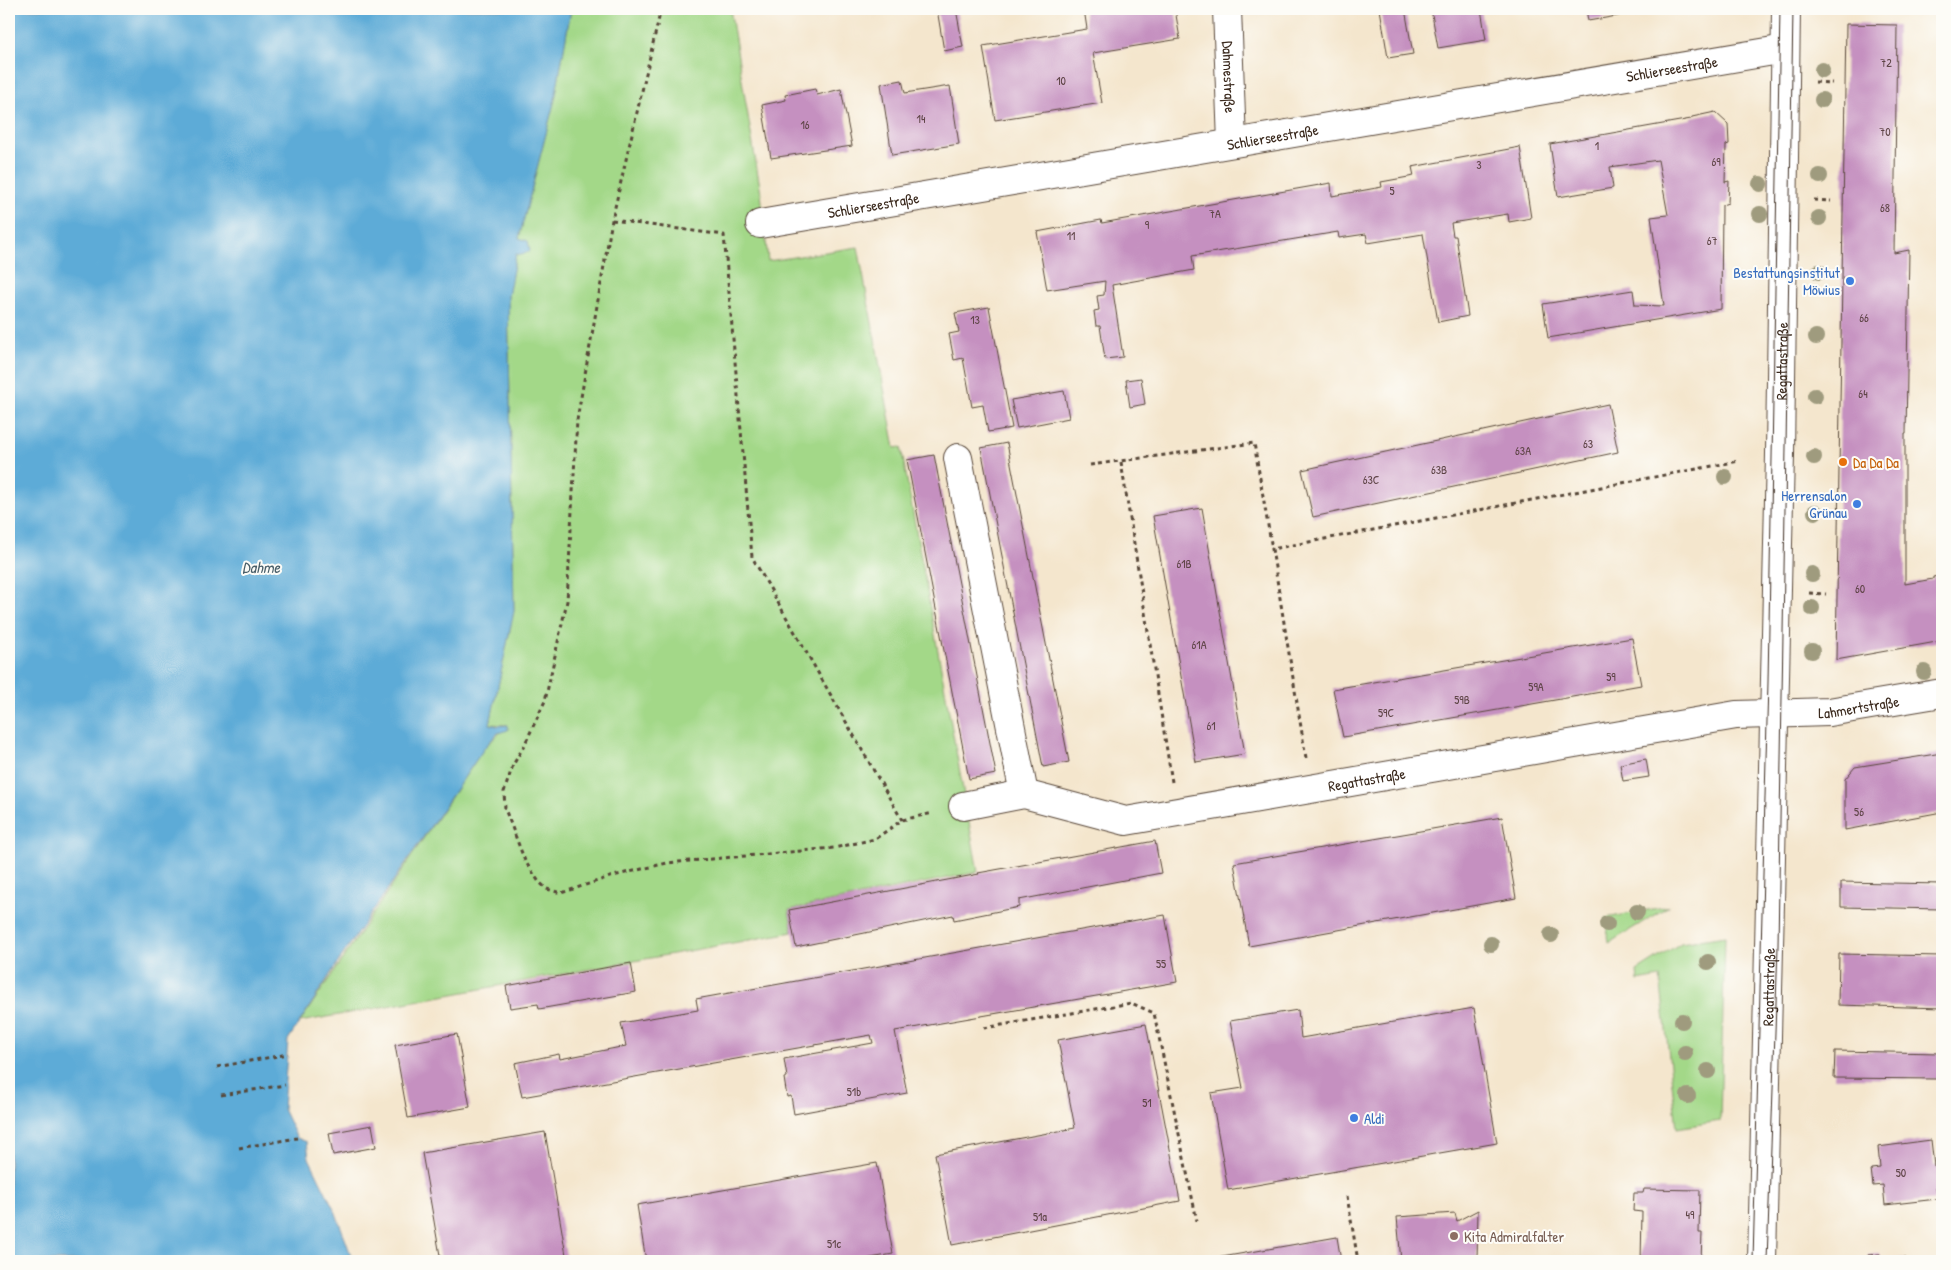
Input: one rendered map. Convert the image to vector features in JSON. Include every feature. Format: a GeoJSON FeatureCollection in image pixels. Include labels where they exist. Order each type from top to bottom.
{"type":"FeatureCollection","features":[{"type":"Feature","properties":{"kind":"street","name":"Dahmestraße"},"geometry":{"type":"LineString","coordinates":[[1227,9],[1232,143]]}},
{"type":"Feature","properties":{"kind":"street","name":"Regattastraße"},"geometry":{"type":"LineString","coordinates":[[1762,1261],[1775,713],[1786,9]]}},
{"type":"Feature","properties":{"kind":"street","name":"Schlierseestraße"},"geometry":{"type":"LineString","coordinates":[[760,224],[1786,49]]}},
{"type":"Feature","properties":{"kind":"street"},"geometry":{"type":"LineString","coordinates":[[958,458],[1024,794]]}},
{"type":"Feature","properties":{"kind":"street","name":"Lahmertstraße"},"geometry":{"type":"LineString","coordinates":[[1775,713],[1828,712],[1942,693]]}},
{"type":"Feature","properties":{"kind":"street","name":"Regattastraße"},"geometry":{"type":"LineString","coordinates":[[963,806],[1024,794],[1126,821],[1736,715],[1775,713]]}},
{"type":"Feature","properties":{"kind":"path"},"geometry":{"type":"LineString","coordinates":[[662,9],[612,220],[576,420],[567,601],[545,701],[524,746],[512,765],[504,792],[505,809],[525,861],[539,882],[547,889],[561,893],[613,876],[667,863],[834,848],[875,839],[902,820],[963,806]]}},
{"type":"Feature","properties":{"kind":"path"},"geometry":{"type":"LineString","coordinates":[[612,220],[724,235],[752,558],[902,820]]}},
{"type":"Feature","properties":{"kind":"path"},"geometry":{"type":"LineString","coordinates":[[1090,466],[1254,443],[1306,761]]}},
{"type":"Feature","properties":{"kind":"path"},"geometry":{"type":"LineString","coordinates":[[1272,549],[1739,461]]}},
{"type":"Feature","properties":{"kind":"path"},"geometry":{"type":"LineString","coordinates":[[1121,462],[1172,784]]}},
{"type":"Feature","properties":{"kind":"path"},"geometry":{"type":"LineString","coordinates":[[984,1028],[1131,1003],[1154,1013],[1197,1221]]}},
{"type":"Feature","properties":{"kind":"path"},"geometry":{"type":"LineString","coordinates":[[217,1066],[288,1054]]}},
{"type":"Feature","properties":{"kind":"path"},"geometry":{"type":"LineString","coordinates":[[221,1094],[285,1085]]}},
{"type":"Feature","properties":{"kind":"path"},"geometry":{"type":"LineString","coordinates":[[239,1148],[297,1138]]}},
{"type":"Feature","properties":{"kind":"path"},"geometry":{"type":"LineString","coordinates":[[1347,1196],[1358,1261]]}},
{"type":"Feature","properties":{"kind":"green space"},"geometry":{"type":"Polygon","coordinates":[[[571,9],[730,9],[761,193],[768,261],[858,247],[895,448],[901,447],[978,872],[789,910],[793,932],[300,1022],[485,747],[508,725],[490,724],[514,611],[508,296],[519,238],[555,99],[571,9]]]}},
{"type":"Feature","properties":{"kind":"green space"},"geometry":{"type":"Polygon","coordinates":[[[1669,906],[1609,943],[1606,918],[1669,906]]]}},
{"type":"Feature","properties":{"kind":"green space"},"geometry":{"type":"Polygon","coordinates":[[[1725,936],[1720,1121],[1677,1128],[1660,977],[1638,981],[1637,971],[1681,943],[1725,936]]]}},
{"type":"Feature","properties":{"kind":"water","name":"Dahme"},"geometry":{"type":"Polygon","coordinates":[[[9,9],[571,9],[555,99],[519,238],[528,241],[530,251],[522,255],[516,254],[508,296],[514,611],[490,724],[498,726],[508,725],[508,730],[498,733],[485,747],[344,953],[288,1040],[283,1109],[297,1138],[307,1142],[309,1158],[336,1213],[353,1261],[9,1261],[9,9]]]}},
{"type":"Feature","properties":{"kind":"building"},"geometry":{"type":"Polygon","coordinates":[[[937,9],[956,9],[963,47],[944,51],[937,9]]]}},
{"type":"Feature","properties":{"kind":"building"},"geometry":{"type":"Polygon","coordinates":[[[1084,9],[1175,9],[1180,39],[1093,53],[1102,103],[995,120],[983,46],[1087,29],[1084,9]]]}},
{"type":"Feature","properties":{"kind":"building"},"geometry":{"type":"Polygon","coordinates":[[[1380,9],[1405,9],[1413,54],[1388,58],[1380,9]]]}},
{"type":"Feature","properties":{"kind":"building"},"geometry":{"type":"Polygon","coordinates":[[[1431,9],[1481,9],[1486,40],[1438,48],[1431,9]]]}},
{"type":"Feature","properties":{"kind":"building"},"geometry":{"type":"Polygon","coordinates":[[[1586,9],[1652,9],[1652,10],[1588,21],[1586,9]]]}},
{"type":"Feature","properties":{"kind":"building"},"geometry":{"type":"Polygon","coordinates":[[[1846,24],[1897,25],[1894,253],[1909,250],[1905,434],[1905,584],[1933,579],[1933,577],[1942,575],[1942,641],[1836,660],[1846,24]]]}},
{"type":"Feature","properties":{"kind":"building"},"geometry":{"type":"Polygon","coordinates":[[[902,80],[905,93],[950,86],[959,144],[892,155],[881,84],[902,80]]]}},
{"type":"Feature","properties":{"kind":"building"},"geometry":{"type":"Polygon","coordinates":[[[815,89],[817,95],[841,89],[852,146],[771,158],[762,105],[786,100],[785,95],[815,89]]]}},
{"type":"Feature","properties":{"kind":"building"},"geometry":{"type":"Polygon","coordinates":[[[1715,112],[1728,124],[1729,144],[1726,145],[1725,182],[1729,181],[1728,203],[1722,205],[1721,309],[1548,338],[1543,304],[1633,290],[1635,305],[1664,306],[1651,217],[1668,215],[1658,160],[1610,167],[1613,188],[1558,197],[1550,144],[1691,119],[1692,117],[1715,112]]]}},
{"type":"Feature","properties":{"kind":"building"},"geometry":{"type":"Polygon","coordinates":[[[1520,147],[1531,218],[1509,222],[1508,214],[1451,223],[1453,236],[1456,236],[1468,316],[1438,322],[1423,234],[1368,243],[1366,234],[1339,238],[1338,232],[1192,256],[1194,270],[1112,285],[1123,357],[1105,359],[1100,326],[1096,326],[1094,311],[1099,310],[1097,296],[1104,295],[1105,281],[1047,290],[1037,232],[1101,220],[1102,223],[1331,183],[1332,196],[1382,187],[1381,182],[1414,176],[1412,167],[1520,147]]]}},
{"type":"Feature","properties":{"kind":"building"},"geometry":{"type":"Polygon","coordinates":[[[989,307],[1012,428],[988,432],[983,405],[972,407],[963,358],[954,360],[949,334],[959,332],[955,313],[989,307]]]}},
{"type":"Feature","properties":{"kind":"building"},"geometry":{"type":"Polygon","coordinates":[[[1141,378],[1145,404],[1130,407],[1126,380],[1141,378]]]}},
{"type":"Feature","properties":{"kind":"building"},"geometry":{"type":"Polygon","coordinates":[[[1064,391],[1069,418],[1017,428],[1011,400],[1064,391]]]}},
{"type":"Feature","properties":{"kind":"building"},"geometry":{"type":"Polygon","coordinates":[[[1608,404],[1618,452],[1313,517],[1302,470],[1608,404]]]}},
{"type":"Feature","properties":{"kind":"building"},"geometry":{"type":"Polygon","coordinates":[[[1007,443],[1069,762],[1043,767],[981,448],[1007,443]]]}},
{"type":"Feature","properties":{"kind":"building"},"geometry":{"type":"Polygon","coordinates":[[[934,455],[996,774],[969,779],[907,460],[934,455]]]}},
{"type":"Feature","properties":{"kind":"building"},"geometry":{"type":"Polygon","coordinates":[[[1202,508],[1245,754],[1196,762],[1153,516],[1202,508]]]}},
{"type":"Feature","properties":{"kind":"building"},"geometry":{"type":"Polygon","coordinates":[[[1632,638],[1641,685],[1343,737],[1333,689],[1632,638]]]}},
{"type":"Feature","properties":{"kind":"building"},"geometry":{"type":"Polygon","coordinates":[[[1942,753],[1942,812],[1845,830],[1845,779],[1855,767],[1942,753]]]}},
{"type":"Feature","properties":{"kind":"building"},"geometry":{"type":"Polygon","coordinates":[[[1646,759],[1649,777],[1623,781],[1620,764],[1646,759]]]}},
{"type":"Feature","properties":{"kind":"building"},"geometry":{"type":"Polygon","coordinates":[[[1502,817],[1516,898],[1249,946],[1234,863],[1502,817]]]}},
{"type":"Feature","properties":{"kind":"building"},"geometry":{"type":"Polygon","coordinates":[[[1155,841],[1161,873],[1019,900],[1019,907],[954,920],[953,915],[796,947],[789,910],[1155,841]]]}},
{"type":"Feature","properties":{"kind":"building"},"geometry":{"type":"Polygon","coordinates":[[[1841,882],[1942,884],[1942,909],[1841,907],[1841,882]]]}},
{"type":"Feature","properties":{"kind":"building"},"geometry":{"type":"Polygon","coordinates":[[[1165,915],[1177,982],[895,1031],[907,1093],[794,1114],[791,1096],[787,1097],[784,1078],[787,1077],[784,1059],[873,1043],[871,1035],[522,1097],[515,1063],[559,1054],[560,1059],[626,1046],[621,1023],[698,1010],[696,999],[1165,915]]]}},
{"type":"Feature","properties":{"kind":"building"},"geometry":{"type":"Polygon","coordinates":[[[1839,954],[1942,956],[1942,1008],[1838,1005],[1839,954]]]}},
{"type":"Feature","properties":{"kind":"building"},"geometry":{"type":"Polygon","coordinates":[[[631,963],[636,992],[539,1009],[538,1004],[510,1008],[506,986],[631,963]]]}},
{"type":"Feature","properties":{"kind":"building","name":"Aldi"},"geometry":{"type":"Polygon","coordinates":[[[1474,1008],[1497,1143],[1228,1190],[1211,1093],[1243,1088],[1230,1021],[1298,1010],[1301,1038],[1474,1008]]]}},
{"type":"Feature","properties":{"kind":"building"},"geometry":{"type":"Polygon","coordinates":[[[1146,1024],[1180,1201],[952,1245],[935,1154],[1075,1128],[1058,1040],[1146,1024]]]}},
{"type":"Feature","properties":{"kind":"building"},"geometry":{"type":"Polygon","coordinates":[[[457,1034],[470,1107],[408,1118],[395,1045],[457,1034]]]}},
{"type":"Feature","properties":{"kind":"building"},"geometry":{"type":"Polygon","coordinates":[[[1835,1051],[1940,1053],[1939,1079],[1834,1078],[1835,1051]]]}},
{"type":"Feature","properties":{"kind":"building"},"geometry":{"type":"Polygon","coordinates":[[[372,1125],[376,1147],[333,1155],[329,1133],[372,1125]]]}},
{"type":"Feature","properties":{"kind":"building"},"geometry":{"type":"Polygon","coordinates":[[[545,1132],[567,1261],[441,1261],[422,1153],[545,1132]]]}},
{"type":"Feature","properties":{"kind":"building"},"geometry":{"type":"Polygon","coordinates":[[[1931,1140],[1934,1166],[1940,1165],[1942,1182],[1942,1186],[1936,1187],[1937,1199],[1885,1205],[1883,1185],[1873,1186],[1871,1169],[1880,1168],[1878,1147],[1931,1140]]]}},
{"type":"Feature","properties":{"kind":"building"},"geometry":{"type":"Polygon","coordinates":[[[877,1163],[893,1254],[854,1261],[646,1261],[637,1205],[877,1163]]]}},
{"type":"Feature","properties":{"kind":"building"},"geometry":{"type":"Polygon","coordinates":[[[1644,1189],[1700,1190],[1699,1233],[1702,1233],[1701,1261],[1641,1261],[1642,1212],[1633,1211],[1634,1193],[1643,1193],[1644,1189]]]}},
{"type":"Feature","properties":{"kind":"building"},"geometry":{"type":"Polygon","coordinates":[[[1478,1210],[1477,1261],[1401,1261],[1397,1217],[1455,1213],[1457,1221],[1478,1210]]]}},
{"type":"Feature","properties":{"kind":"building"},"geometry":{"type":"Polygon","coordinates":[[[1337,1237],[1341,1261],[1205,1260],[1337,1237]]]}},
{"type":"Feature","properties":{"kind":"building"},"geometry":{"type":"Polygon","coordinates":[[[1880,1254],[1881,1259],[1905,1258],[1905,1261],[1868,1261],[1868,1255],[1880,1254]]]}},
{"type":"Feature","properties":{"kind":"tram line"},"geometry":{"type":"LineString","coordinates":[[1753,1261],[1768,682],[1780,9]]}},
{"type":"Feature","properties":{"kind":"tram line"},"geometry":{"type":"LineString","coordinates":[[1767,1261],[1778,946],[1793,9]]}},
{"type":"Feature","properties":{"kind":"place","name":"Bestattungsinstitut Möwius"},"geometry":{"type":"Point","coordinates":[1850,281]}},
{"type":"Feature","properties":{"kind":"place","name":"Da Da Da"},"geometry":{"type":"Point","coordinates":[1843,462]}},
{"type":"Feature","properties":{"kind":"place","name":"Herrensalon Grünau"},"geometry":{"type":"Point","coordinates":[1857,504]}},
{"type":"Feature","properties":{"kind":"place","name":"Aldi"},"geometry":{"type":"Point","coordinates":[1354,1118]}},
{"type":"Feature","properties":{"kind":"place","name":"Kita Admiralfalter"},"geometry":{"type":"Point","coordinates":[1454,1236]}}]}
